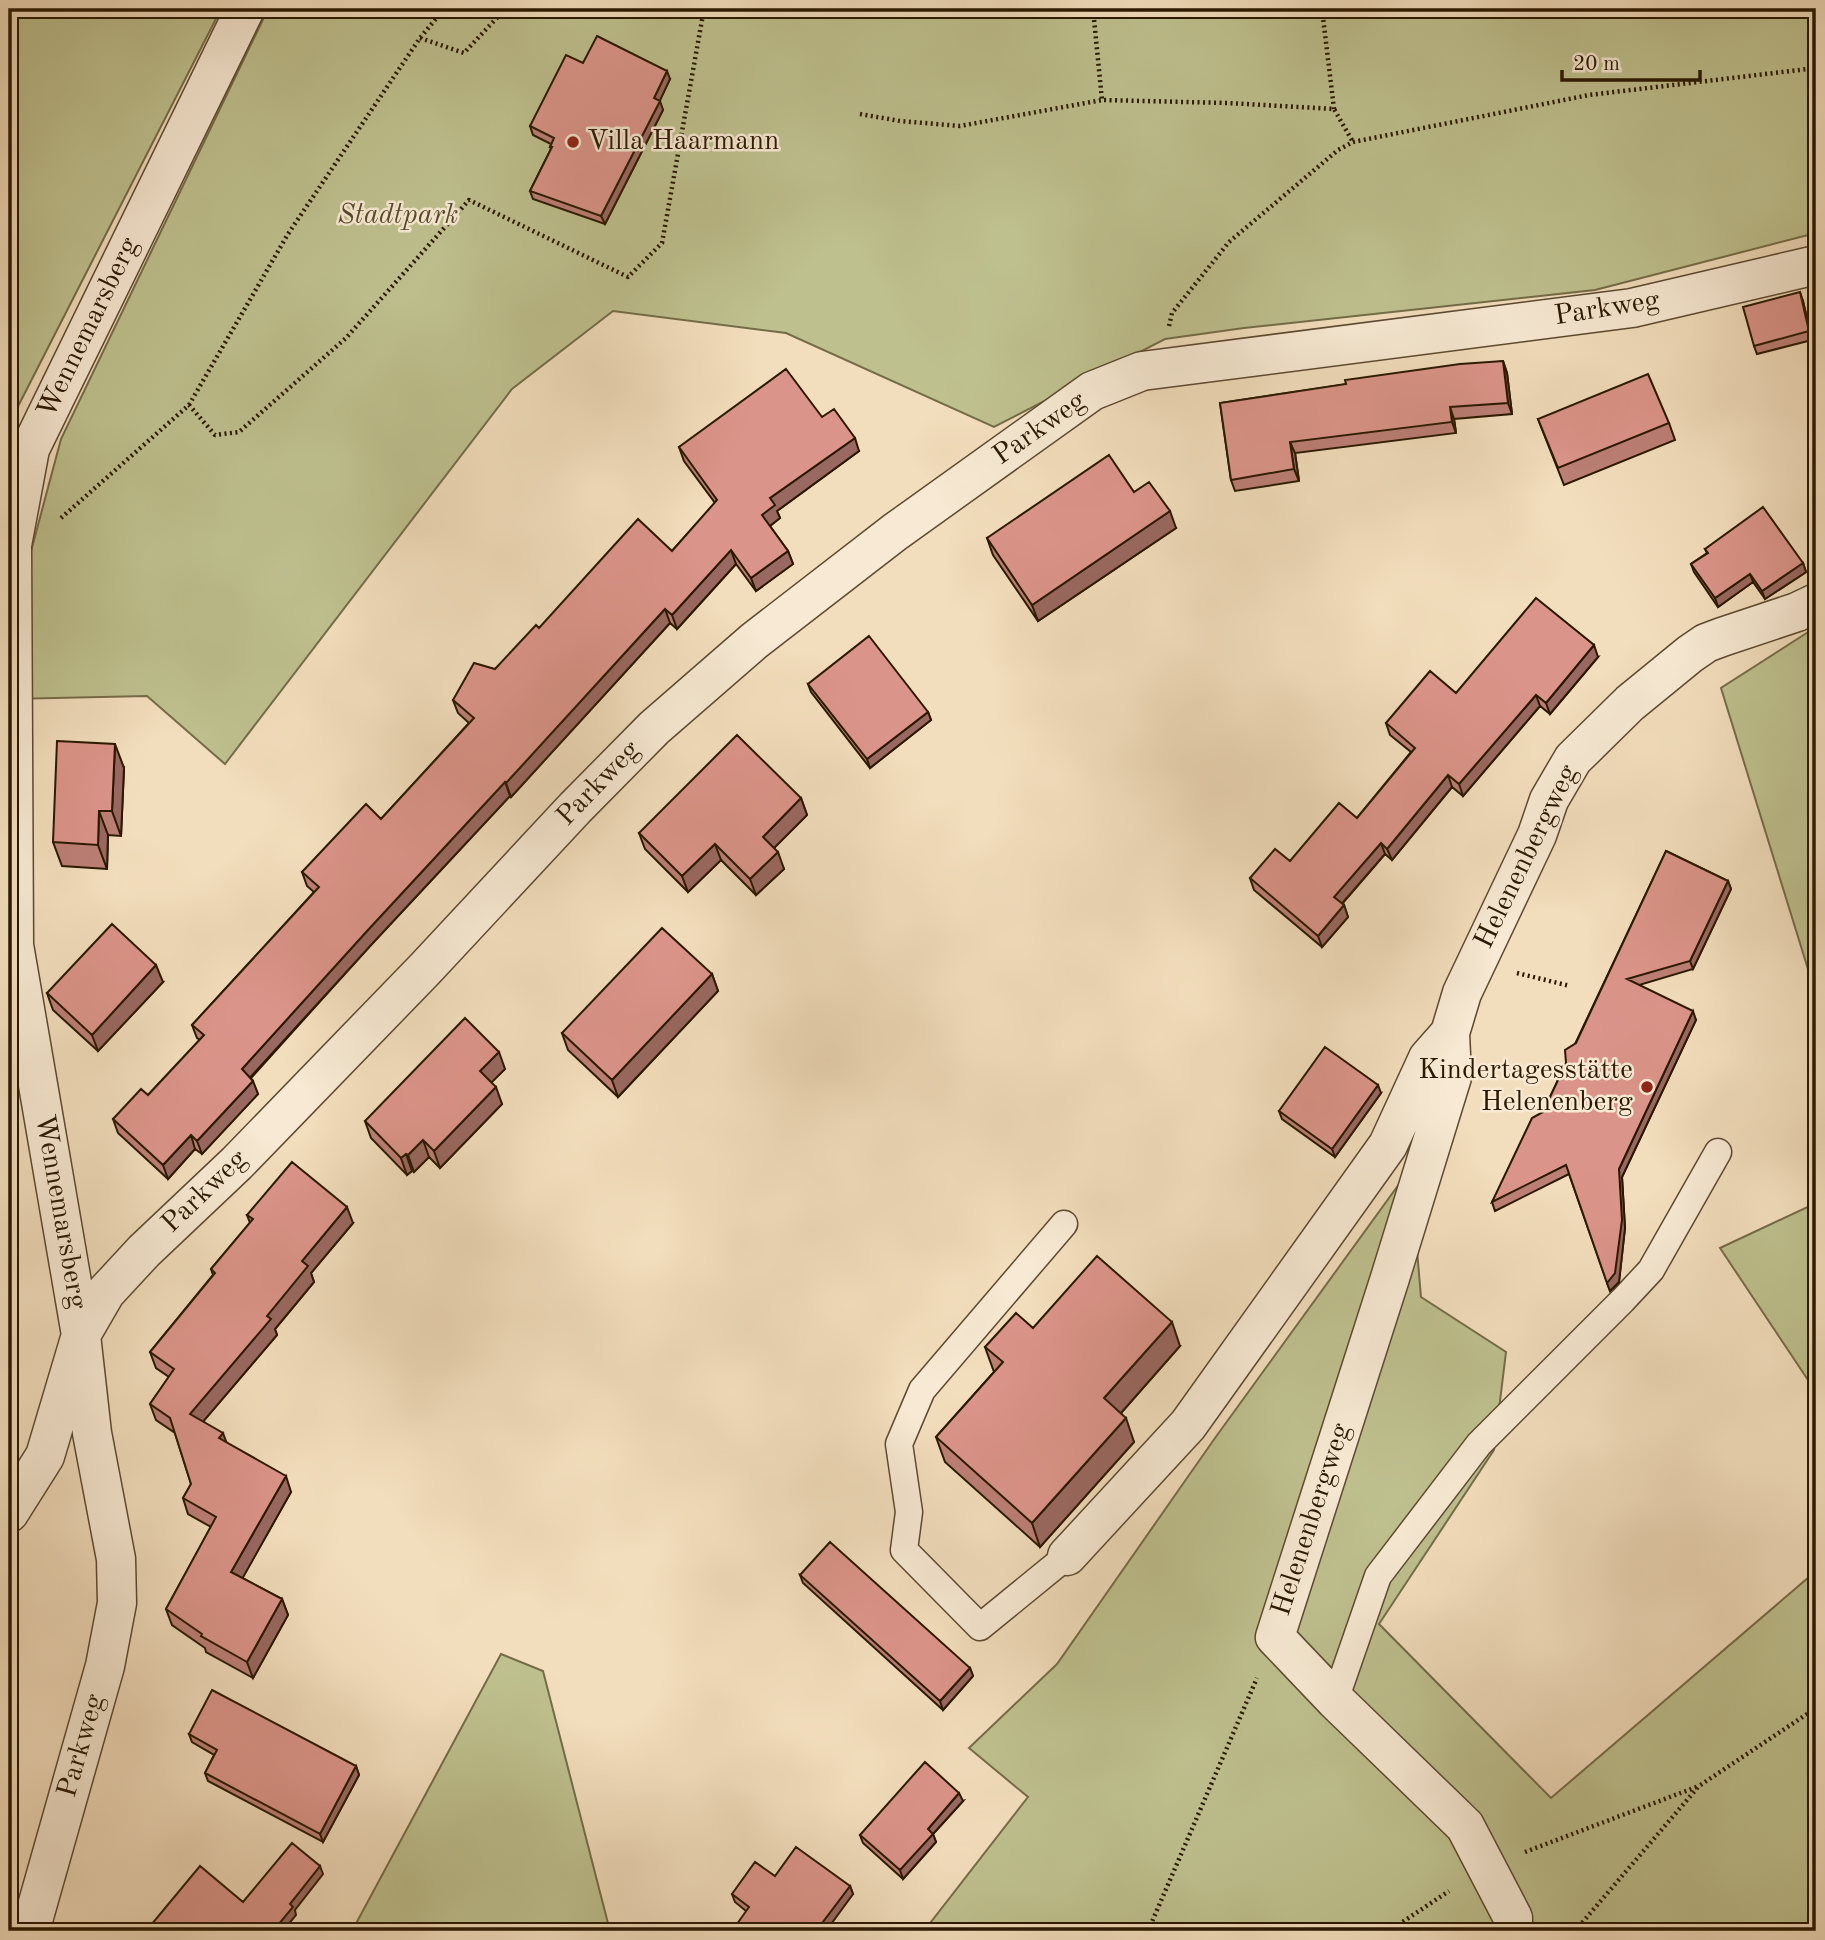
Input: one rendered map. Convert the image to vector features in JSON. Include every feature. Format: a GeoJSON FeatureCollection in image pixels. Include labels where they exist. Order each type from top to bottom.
{"type":"FeatureCollection","features":[{"type":"Feature","properties":{"kind":"street","name":"Wennemarsberg"},"geometry":{"type":"LineString","coordinates":[[81,1335],[14,945],[10,544],[30,449],[245,9]]}},
{"type":"Feature","properties":{"kind":"street","name":"Parkweg"},"geometry":{"type":"LineString","coordinates":[[30,1931],[105,1666],[117,1603],[116,1559],[92,1433],[81,1335],[106,1292],[144,1251],[247,1153],[654,728],[754,641],[895,532],[1092,391],[1142,371],[1632,308],[1816,265]]}},
{"type":"Feature","properties":{"kind":"street","name":"Helenenbergweg"},"geometry":{"type":"LineString","coordinates":[[1513,1931],[1513,1917],[1465,1826],[1335,1700],[1275,1637],[1452,1077],[1450,1033],[1462,993],[1537,835],[1549,800],[1573,759],[1630,703],[1706,643],[1816,603]]}},
{"type":"Feature","properties":{"kind":"street","name":"Helenenbergweg"},"geometry":{"type":"LineString","coordinates":[[1067,1556],[1188,1425],[1388,1145],[1428,1058],[1450,1033]]}},
{"type":"Feature","properties":{"kind":"street"},"geometry":{"type":"LineString","coordinates":[[9,1513],[45,1456],[81,1335]]}},
{"type":"Feature","properties":{"kind":"lane"},"geometry":{"type":"LineString","coordinates":[[1335,1700],[1378,1576],[1479,1444],[1651,1270],[1718,1152]]}},
{"type":"Feature","properties":{"kind":"lane"},"geometry":{"type":"LineString","coordinates":[[1065,1224],[922,1390],[899,1444],[909,1512],[904,1550],[981,1627],[1067,1556]]}},
{"type":"Feature","properties":{"kind":"path"},"geometry":{"type":"LineString","coordinates":[[10,544],[35,538],[60,519],[189,405],[288,234],[420,38],[444,9]]}},
{"type":"Feature","properties":{"kind":"path"},"geometry":{"type":"LineString","coordinates":[[420,38],[464,53],[505,9]]}},
{"type":"Feature","properties":{"kind":"path"},"geometry":{"type":"LineString","coordinates":[[189,405],[215,435],[239,432],[346,338],[469,200],[628,277],[663,243],[704,9]]}},
{"type":"Feature","properties":{"kind":"path"},"geometry":{"type":"LineString","coordinates":[[1093,9],[1102,100]]}},
{"type":"Feature","properties":{"kind":"path"},"geometry":{"type":"LineString","coordinates":[[1322,9],[1335,109],[1353,142]]}},
{"type":"Feature","properties":{"kind":"path"},"geometry":{"type":"LineString","coordinates":[[1142,371],[1165,340],[1172,313],[1228,242],[1338,150],[1353,142],[1589,95],[1816,68]]}},
{"type":"Feature","properties":{"kind":"path"},"geometry":{"type":"LineString","coordinates":[[860,114],[900,121],[960,126],[1102,100],[1335,109]]}},
{"type":"Feature","properties":{"kind":"path"},"geometry":{"type":"LineString","coordinates":[[1148,1931],[1275,1637]]}},
{"type":"Feature","properties":{"kind":"path"},"geometry":{"type":"LineString","coordinates":[[1389,1931],[1485,1867],[1699,1786],[1816,1708]]}},
{"type":"Feature","properties":{"kind":"path"},"geometry":{"type":"LineString","coordinates":[[1575,1931],[1699,1786]]}},
{"type":"Feature","properties":{"kind":"green space"},"geometry":{"type":"Polygon","coordinates":[[[9,9],[221,9],[9,424],[9,9]]]}},
{"type":"Feature","properties":{"kind":"green space","name":"Stadtpark"},"geometry":{"type":"Polygon","coordinates":[[[268,9],[1816,9],[1816,233],[1595,290],[1165,339],[994,427],[786,333],[613,311],[512,389],[225,764],[147,696],[9,699],[30,555],[61,439],[268,9]]]}},
{"type":"Feature","properties":{"kind":"green space"},"geometry":{"type":"Polygon","coordinates":[[[1816,627],[1816,995],[1721,688],[1816,627]]]}},
{"type":"Feature","properties":{"kind":"green space"},"geometry":{"type":"Polygon","coordinates":[[[1410,1169],[1421,1297],[1506,1352],[1494,1450],[1379,1624],[1551,1798],[1816,1571],[1816,1931],[924,1931],[1028,1797],[969,1748],[1057,1664],[1215,1438],[1410,1169]]]}},
{"type":"Feature","properties":{"kind":"green space"},"geometry":{"type":"Polygon","coordinates":[[[1816,1203],[1816,1392],[1720,1248],[1816,1203]]]}},
{"type":"Feature","properties":{"kind":"green space"},"geometry":{"type":"Polygon","coordinates":[[[501,1654],[543,1671],[610,1931],[352,1931],[501,1654]]]}},
{"type":"Feature","properties":{"kind":"building","name":"Villa Haarmann"},"geometry":{"type":"Polygon","coordinates":[[[597,36],[667,71],[654,98],[660,101],[601,216],[530,191],[554,138],[530,126],[566,55],[583,63],[597,36]]]}},
{"type":"Feature","properties":{"kind":"building"},"geometry":{"type":"Polygon","coordinates":[[[1800,292],[1809,331],[1754,346],[1743,307],[1800,292]]]}},
{"type":"Feature","properties":{"kind":"building"},"geometry":{"type":"Polygon","coordinates":[[[1503,361],[1508,403],[1450,407],[1452,422],[1290,442],[1294,469],[1231,480],[1220,403],[1346,384],[1345,380],[1460,364],[1503,361]]]}},
{"type":"Feature","properties":{"kind":"building"},"geometry":{"type":"Polygon","coordinates":[[[786,369],[822,417],[834,409],[855,438],[770,498],[775,505],[762,515],[788,551],[751,578],[731,550],[672,615],[665,609],[242,1069],[253,1081],[197,1141],[191,1135],[163,1165],[113,1119],[141,1089],[148,1095],[204,1035],[192,1025],[319,887],[302,872],[366,804],[381,819],[474,718],[453,700],[474,663],[495,669],[536,625],[539,628],[638,519],[672,551],[717,500],[679,447],[786,369]]]}},
{"type":"Feature","properties":{"kind":"building"},"geometry":{"type":"Polygon","coordinates":[[[1648,374],[1669,423],[1558,468],[1538,419],[1648,374]]]}},
{"type":"Feature","properties":{"kind":"building"},"geometry":{"type":"Polygon","coordinates":[[[1109,455],[1134,492],[1149,482],[1170,511],[1032,605],[987,538],[1109,455]]]}},
{"type":"Feature","properties":{"kind":"building"},"geometry":{"type":"Polygon","coordinates":[[[1763,507],[1803,563],[1762,591],[1750,574],[1715,598],[1691,564],[1708,553],[1705,549],[1763,507]]]}},
{"type":"Feature","properties":{"kind":"building"},"geometry":{"type":"Polygon","coordinates":[[[1536,598],[1594,645],[1546,703],[1536,695],[1459,784],[1448,775],[1387,849],[1381,843],[1334,897],[1344,905],[1318,936],[1250,878],[1275,849],[1290,861],[1339,803],[1357,818],[1415,748],[1386,723],[1430,671],[1456,693],[1536,598]]]}},
{"type":"Feature","properties":{"kind":"building"},"geometry":{"type":"Polygon","coordinates":[[[869,636],[928,712],[867,759],[808,684],[869,636]]]}},
{"type":"Feature","properties":{"kind":"building"},"geometry":{"type":"Polygon","coordinates":[[[737,735],[801,798],[763,837],[778,852],[750,879],[715,844],[682,876],[639,833],[737,735]]]}},
{"type":"Feature","properties":{"kind":"building"},"geometry":{"type":"Polygon","coordinates":[[[57,741],[115,744],[112,811],[99,811],[98,845],[53,842],[57,741]]]}},
{"type":"Feature","properties":{"kind":"building"},"geometry":{"type":"Polygon","coordinates":[[[1666,851],[1728,881],[1690,961],[1627,979],[1693,1011],[1619,1169],[1622,1220],[1615,1273],[1607,1283],[1566,1165],[1492,1202],[1532,1118],[1543,1112],[1566,1063],[1565,1050],[1576,1043],[1666,851]]]}},
{"type":"Feature","properties":{"kind":"building"},"geometry":{"type":"Polygon","coordinates":[[[112,924],[156,965],[92,1035],[47,993],[112,924]]]}},
{"type":"Feature","properties":{"kind":"building"},"geometry":{"type":"Polygon","coordinates":[[[662,928],[712,974],[612,1080],[562,1033],[662,928]]]}},
{"type":"Feature","properties":{"kind":"building"},"geometry":{"type":"Polygon","coordinates":[[[465,1018],[499,1052],[480,1071],[496,1087],[434,1151],[423,1140],[408,1155],[401,1158],[365,1121],[465,1018]]]}},
{"type":"Feature","properties":{"kind":"building"},"geometry":{"type":"Polygon","coordinates":[[[1325,1047],[1378,1085],[1332,1149],[1279,1111],[1325,1047]]]}},
{"type":"Feature","properties":{"kind":"building"},"geometry":{"type":"Polygon","coordinates":[[[292,1162],[347,1207],[302,1261],[308,1266],[267,1316],[271,1319],[190,1414],[223,1433],[219,1438],[286,1476],[231,1572],[282,1599],[247,1662],[201,1636],[202,1634],[166,1609],[216,1517],[183,1498],[191,1484],[170,1418],[150,1404],[174,1369],[150,1352],[215,1273],[211,1269],[253,1219],[247,1215],[292,1162]]]}},
{"type":"Feature","properties":{"kind":"building"},"geometry":{"type":"Polygon","coordinates":[[[1097,1256],[1172,1322],[1104,1398],[1126,1418],[1032,1523],[936,1437],[1003,1362],[985,1347],[1016,1313],[1033,1328],[1097,1256]]]}},
{"type":"Feature","properties":{"kind":"building"},"geometry":{"type":"Polygon","coordinates":[[[830,1542],[970,1668],[940,1701],[800,1575],[830,1542]]]}},
{"type":"Feature","properties":{"kind":"building"},"geometry":{"type":"Polygon","coordinates":[[[212,1690],[356,1766],[320,1834],[205,1773],[217,1750],[189,1734],[212,1690]]]}},
{"type":"Feature","properties":{"kind":"building"},"geometry":{"type":"Polygon","coordinates":[[[925,1762],[959,1793],[928,1829],[933,1834],[900,1870],[860,1835],[925,1762]]]}},
{"type":"Feature","properties":{"kind":"building"},"geometry":{"type":"Polygon","coordinates":[[[292,1843],[320,1866],[290,1904],[293,1907],[273,1931],[146,1931],[200,1866],[243,1902],[292,1843]]]}},
{"type":"Feature","properties":{"kind":"building"},"geometry":{"type":"Polygon","coordinates":[[[796,1847],[850,1886],[816,1931],[732,1931],[749,1907],[732,1894],[755,1862],[775,1876],[796,1847]]]}},
{"type":"Feature","properties":{"kind":"place","name":"Villa Haarmann"},"geometry":{"type":"Point","coordinates":[573,142]}},
{"type":"Feature","properties":{"kind":"place","name":"Kindertagesstätte Helenenberg"},"geometry":{"type":"Point","coordinates":[1647,1087]}}]}
